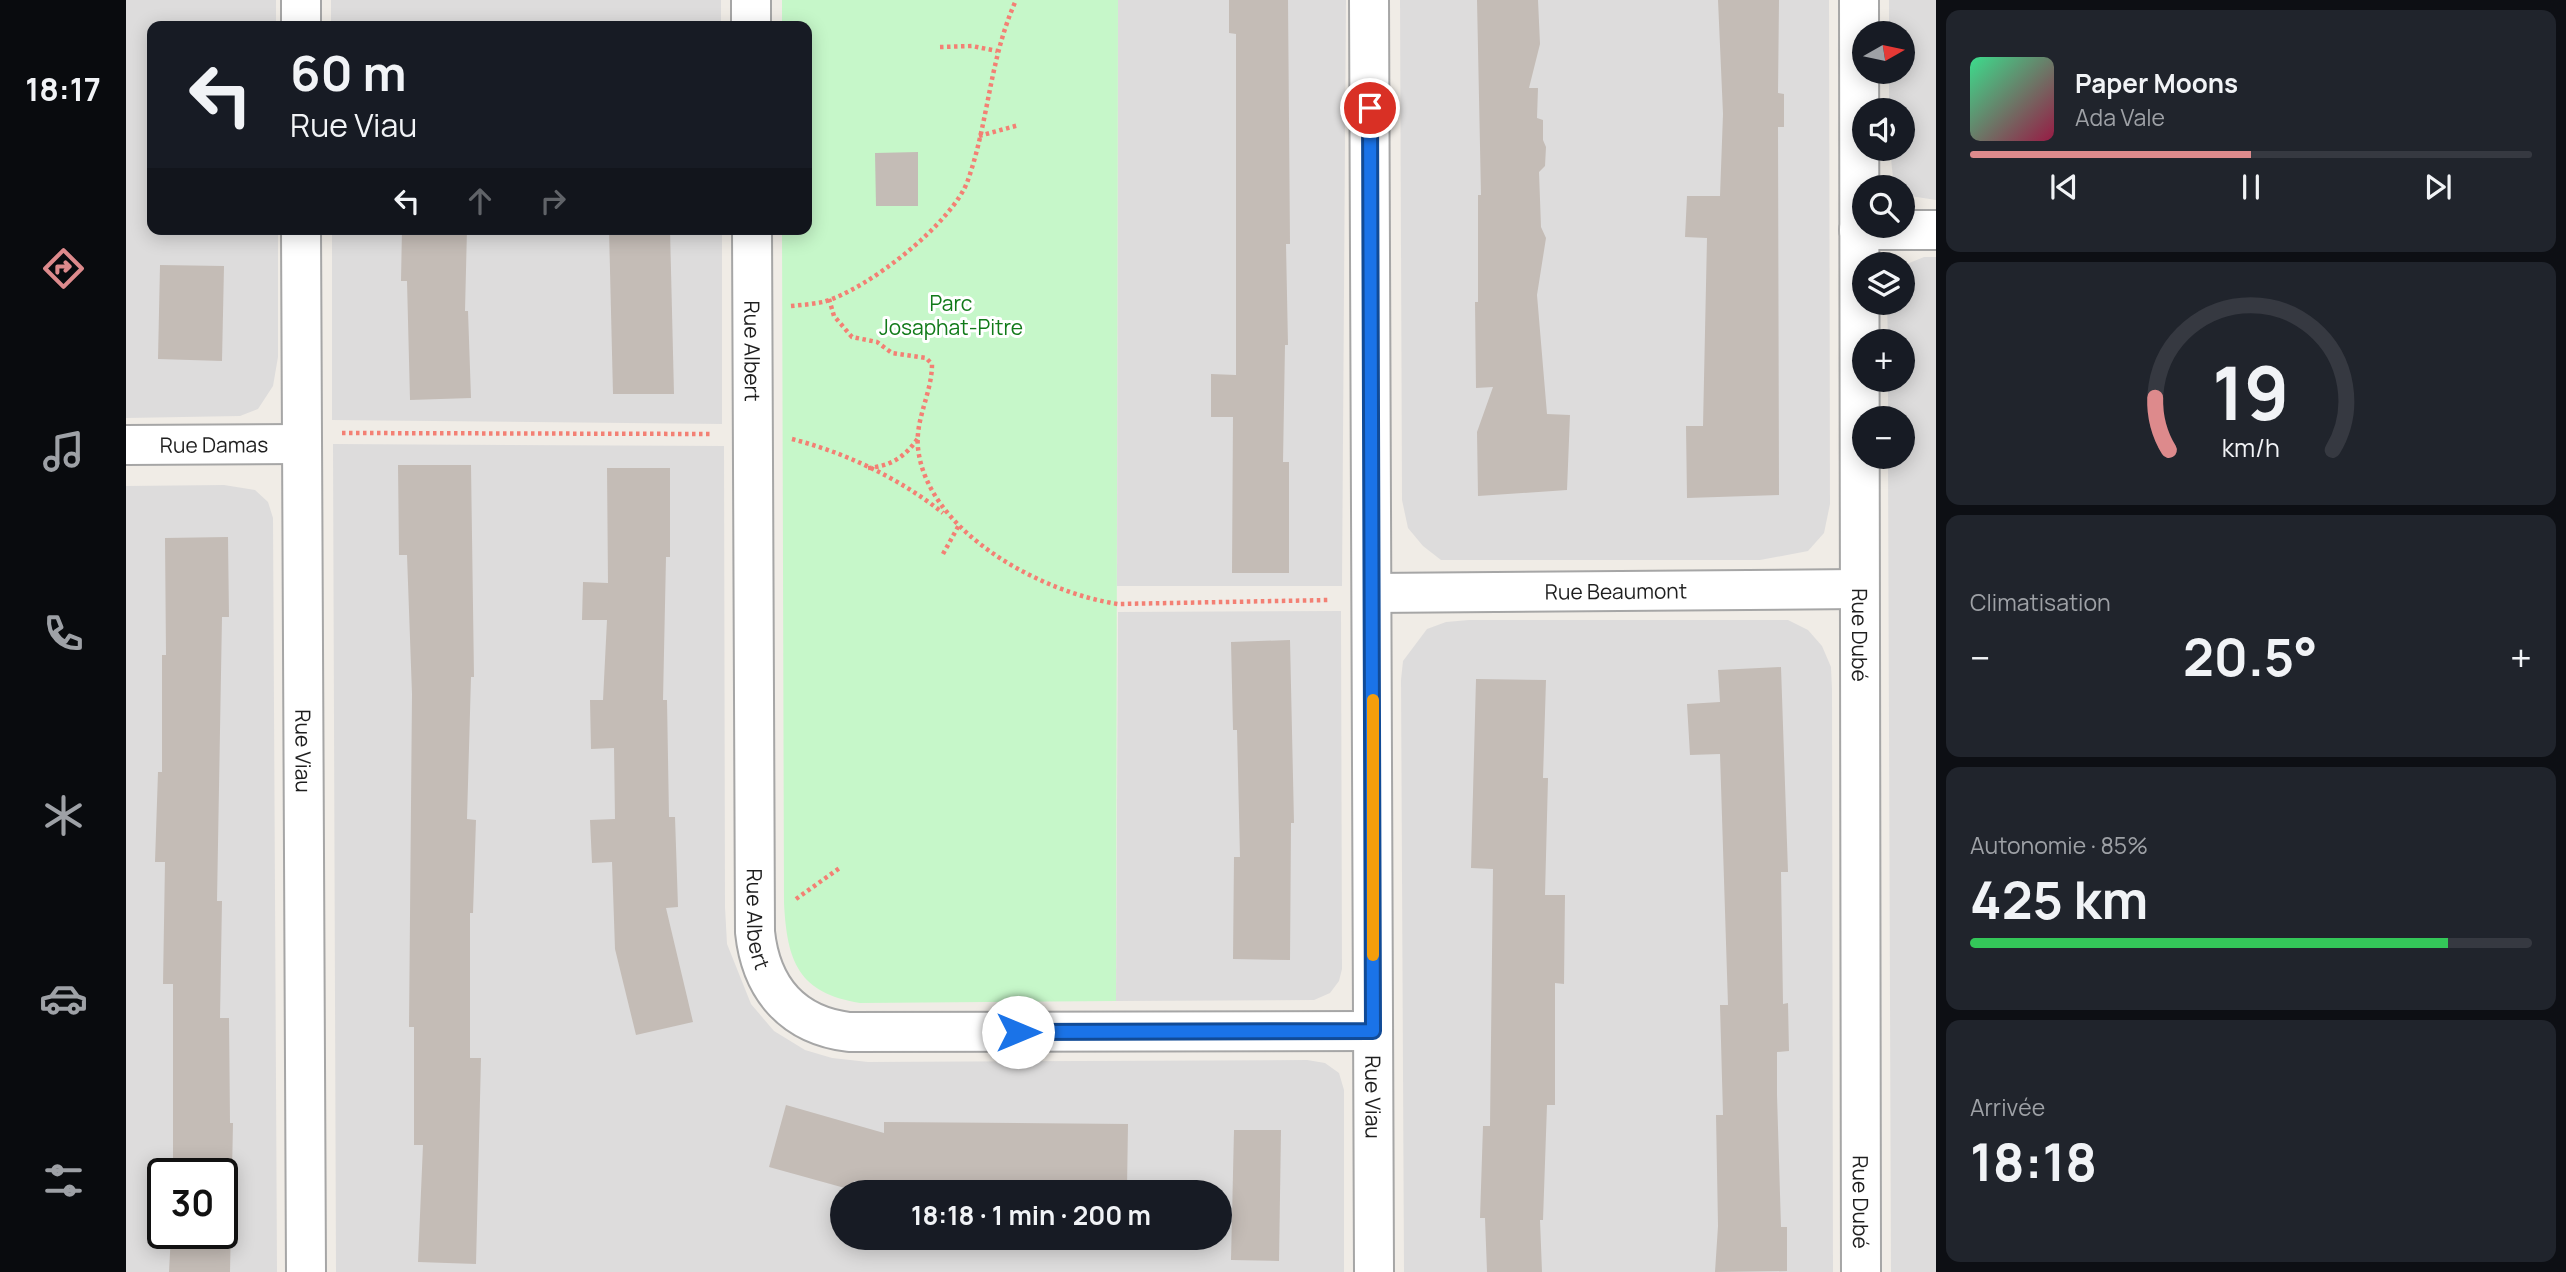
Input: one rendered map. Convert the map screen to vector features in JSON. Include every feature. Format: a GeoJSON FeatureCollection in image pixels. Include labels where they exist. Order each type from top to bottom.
{"type":"FeatureCollection","features":[{"type":"Feature","properties":{"kind":"street"},"geometry":{"type":"LineString","coordinates":[[301,0],[301,21]]}},
{"type":"Feature","properties":{"kind":"street"},"geometry":{"type":"LineString","coordinates":[[751,0],[751,21]]}},
{"type":"Feature","properties":{"kind":"street","name":"Rue Viau"},"geometry":{"type":"LineString","coordinates":[[1369,0],[1357,596],[1373,1031],[1374,1272]]}},
{"type":"Feature","properties":{"kind":"street","name":"Rue Dubé"},"geometry":{"type":"LineString","coordinates":[[1859,0],[1860,175]]}},
{"type":"Feature","properties":{"kind":"street"},"geometry":{"type":"LineString","coordinates":[[1915,230],[1936,230]]}},
{"type":"Feature","properties":{"kind":"street","name":"Rue Viau"},"geometry":{"type":"LineString","coordinates":[[301,235],[318,438],[306,1272]]}},
{"type":"Feature","properties":{"kind":"street","name":"Rue Albert"},"geometry":{"type":"LineString","coordinates":[[752,235],[755,905],[757,947],[770,983],[799,1015],[826,1029],[878,1033],[1373,1031]]}},
{"type":"Feature","properties":{"kind":"street","name":"Rue Dubé"},"geometry":{"type":"LineString","coordinates":[[1860,238],[1858,589],[1861,1272]]}},
{"type":"Feature","properties":{"kind":"street","name":"Rue Damas"},"geometry":{"type":"LineString","coordinates":[[126,445],[318,438]]}},
{"type":"Feature","properties":{"kind":"street","name":"Rue Beaumont"},"geometry":{"type":"LineString","coordinates":[[1357,596],[1858,589]]}},
{"type":"Feature","properties":{"kind":"path"},"geometry":{"type":"LineString","coordinates":[[783,308],[829,299],[889,264],[955,206],[967,183],[997,51],[1016,0]]}},
{"type":"Feature","properties":{"kind":"path"},"geometry":{"type":"LineString","coordinates":[[940,47],[972,46],[997,51]]}},
{"type":"Feature","properties":{"kind":"path"},"geometry":{"type":"LineString","coordinates":[[979,136],[1019,125]]}},
{"type":"Feature","properties":{"kind":"path"},"geometry":{"type":"LineString","coordinates":[[829,299],[834,316],[852,337],[877,342],[892,353],[926,358],[932,364],[932,379],[919,436],[924,474],[936,500],[950,518]]}},
{"type":"Feature","properties":{"kind":"path"},"geometry":{"type":"LineString","coordinates":[[318,438],[723,434]]}},
{"type":"Feature","properties":{"kind":"path"},"geometry":{"type":"LineString","coordinates":[[867,468],[883,467],[900,459],[919,436]]}},
{"type":"Feature","properties":{"kind":"path"},"geometry":{"type":"LineString","coordinates":[[785,437],[843,455],[917,492],[1012,565],[1050,583],[1107,602],[1357,596]]}},
{"type":"Feature","properties":{"kind":"path"},"geometry":{"type":"LineString","coordinates":[[943,554],[959,525]]}},
{"type":"Feature","properties":{"kind":"path"},"geometry":{"type":"LineString","coordinates":[[755,905],[791,902],[802,897],[841,867]]}},
{"type":"Feature","properties":{"kind":"shaded area"},"geometry":{"type":"Polygon","coordinates":[[[126,0],[276,0],[276,21],[147,21],[147,235],[278,235],[278,357],[273,386],[258,409],[240,416],[126,418],[126,0]]]}},
{"type":"Feature","properties":{"kind":"shaded area"},"geometry":{"type":"Polygon","coordinates":[[[331,0],[721,0],[721,21],[331,21],[331,0]]]}},
{"type":"Feature","properties":{"kind":"shaded area"},"geometry":{"type":"Polygon","coordinates":[[[1118,0],[1346,0],[1342,586],[1117,586],[1118,0]]]}},
{"type":"Feature","properties":{"kind":"shaded area"},"geometry":{"type":"Polygon","coordinates":[[[1400,0],[1829,0],[1830,504],[1824,533],[1808,551],[1760,560],[1441,560],[1423,546],[1408,528],[1402,500],[1400,0]]]}},
{"type":"Feature","properties":{"kind":"shaded area"},"geometry":{"type":"Polygon","coordinates":[[[1889,0],[1936,0],[1936,200],[1915,197],[1915,175],[1893,175],[1891,161],[1915,161],[1915,98],[1889,98],[1889,84],[1915,84],[1915,21],[1889,21],[1889,0]]]}},
{"type":"Feature","properties":{"kind":"shaded area"},"geometry":{"type":"Polygon","coordinates":[[[332,235],[722,235],[722,424],[332,420],[332,235]]]}},
{"type":"Feature","properties":{"kind":"shaded area"},"geometry":{"type":"Polygon","coordinates":[[[1936,257],[1936,1272],[1891,1272],[1888,469],[1915,469],[1915,406],[1888,406],[1888,392],[1915,392],[1915,329],[1888,329],[1887,315],[1915,315],[1915,261],[1936,257]]]}},
{"type":"Feature","properties":{"kind":"shaded area"},"geometry":{"type":"Polygon","coordinates":[[[333,444],[724,446],[725,907],[727,944],[751,1004],[774,1031],[805,1050],[832,1058],[868,1062],[1307,1060],[1325,1063],[1339,1073],[1344,1090],[1344,1272],[336,1272],[333,444]]]}},
{"type":"Feature","properties":{"kind":"shaded area"},"geometry":{"type":"Polygon","coordinates":[[[224,485],[255,490],[268,502],[273,518],[277,1272],[126,1272],[126,486],[224,485]]]}},
{"type":"Feature","properties":{"kind":"shaded area"},"geometry":{"type":"Polygon","coordinates":[[[1341,611],[1342,969],[1339,981],[1330,993],[1314,1000],[1116,1001],[1118,612],[1341,611]]]}},
{"type":"Feature","properties":{"kind":"shaded area"},"geometry":{"type":"Polygon","coordinates":[[[1788,620],[1808,630],[1822,646],[1831,667],[1832,689],[1833,1272],[1404,1272],[1401,680],[1403,661],[1427,629],[1446,622],[1788,620]]]}},
{"type":"Feature","properties":{"kind":"green space","name":"Parc Josaphat-Pitre"},"geometry":{"type":"Polygon","coordinates":[[[782,0],[1118,0],[1116,1001],[860,1003],[822,991],[809,982],[793,957],[788,942],[784,903],[782,235],[812,235],[812,21],[782,21],[782,0]]]}},
{"type":"Feature","properties":{"kind":"building"},"geometry":{"type":"Polygon","coordinates":[[[1229,0],[1288,0],[1290,244],[1286,244],[1288,345],[1285,345],[1283,462],[1289,462],[1289,573],[1232,573],[1233,417],[1211,417],[1211,374],[1236,375],[1236,34],[1229,33],[1229,0]]]}},
{"type":"Feature","properties":{"kind":"building"},"geometry":{"type":"Polygon","coordinates":[[[1477,0],[1538,0],[1540,44],[1529,88],[1538,88],[1537,118],[1543,120],[1545,166],[1539,172],[1541,227],[1546,238],[1537,295],[1547,414],[1570,415],[1567,490],[1478,496],[1477,432],[1493,387],[1476,388],[1475,302],[1478,302],[1478,195],[1481,195],[1477,0]]]}},
{"type":"Feature","properties":{"kind":"building"},"geometry":{"type":"Polygon","coordinates":[[[1718,0],[1779,0],[1778,93],[1784,94],[1784,127],[1778,127],[1779,495],[1687,498],[1686,426],[1703,426],[1707,238],[1685,237],[1687,196],[1720,196],[1723,114],[1718,0]]]}},
{"type":"Feature","properties":{"kind":"building"},"geometry":{"type":"Polygon","coordinates":[[[918,152],[918,206],[876,206],[875,153],[918,152]]]}},
{"type":"Feature","properties":{"kind":"building"},"geometry":{"type":"Polygon","coordinates":[[[402,235],[467,235],[465,311],[468,311],[471,398],[410,400],[407,281],[401,281],[402,235]]]}},
{"type":"Feature","properties":{"kind":"building"},"geometry":{"type":"Polygon","coordinates":[[[609,235],[670,235],[674,394],[613,394],[609,235]]]}},
{"type":"Feature","properties":{"kind":"building"},"geometry":{"type":"Polygon","coordinates":[[[160,265],[224,266],[222,361],[158,359],[160,265]]]}},
{"type":"Feature","properties":{"kind":"building"},"geometry":{"type":"Polygon","coordinates":[[[398,465],[471,465],[474,677],[471,677],[467,819],[476,820],[473,913],[470,913],[470,1058],[481,1058],[476,1264],[418,1262],[423,1145],[414,1145],[414,1027],[409,1027],[412,694],[407,555],[399,555],[398,465]]]}},
{"type":"Feature","properties":{"kind":"building"},"geometry":{"type":"Polygon","coordinates":[[[607,468],[670,468],[670,557],[666,557],[663,700],[667,700],[669,817],[675,817],[678,907],[666,908],[693,1022],[636,1035],[615,949],[612,862],[592,863],[590,820],[615,819],[614,748],[591,749],[590,700],[603,700],[607,620],[582,620],[583,582],[608,583],[607,468]]]}},
{"type":"Feature","properties":{"kind":"building"},"geometry":{"type":"Polygon","coordinates":[[[228,537],[229,617],[222,617],[217,901],[222,901],[220,1018],[229,1018],[232,1158],[173,1158],[173,984],[163,984],[165,862],[155,862],[158,772],[162,772],[162,655],[166,655],[165,538],[228,537]]]}},
{"type":"Feature","properties":{"kind":"building"},"geometry":{"type":"Polygon","coordinates":[[[1290,640],[1294,823],[1291,823],[1290,960],[1233,959],[1234,857],[1240,857],[1237,730],[1233,730],[1231,642],[1290,640]]]}},
{"type":"Feature","properties":{"kind":"building"},"geometry":{"type":"Polygon","coordinates":[[[1781,667],[1788,872],[1781,872],[1783,1004],[1788,1003],[1789,1051],[1777,1052],[1777,1095],[1781,1227],[1787,1227],[1787,1271],[1715,1272],[1718,1226],[1716,1115],[1723,1115],[1720,1005],[1728,1005],[1720,754],[1690,755],[1687,704],[1720,702],[1718,670],[1781,667]]]}},
{"type":"Feature","properties":{"kind":"building"},"geometry":{"type":"Polygon","coordinates":[[[1476,679],[1546,680],[1543,778],[1548,778],[1545,895],[1565,895],[1564,984],[1555,983],[1555,1105],[1547,1105],[1543,1220],[1540,1220],[1542,1272],[1487,1272],[1485,1218],[1480,1218],[1483,1126],[1490,1126],[1493,869],[1471,868],[1476,679]]]}},
{"type":"Feature","properties":{"kind":"building"},"geometry":{"type":"Polygon","coordinates":[[[786,1105],[884,1133],[884,1122],[1128,1124],[1127,1180],[830,1180],[830,1184],[769,1167],[786,1105]]]}},
{"type":"Feature","properties":{"kind":"building"},"geometry":{"type":"Polygon","coordinates":[[[1234,1130],[1281,1130],[1279,1261],[1231,1260],[1234,1130]]]}},
{"type":"Feature","properties":{"kind":"building"},"geometry":{"type":"Polygon","coordinates":[[[170,1249],[230,1249],[230,1272],[169,1272],[170,1249]]]}},
{"type":"Feature","properties":{"kind":"slow traffic"},"geometry":{"type":"LineString","coordinates":[[1373,700],[1373,955]]}},
{"type":"Feature","properties":{"kind":"route"},"geometry":{"type":"LineString","coordinates":[[1018,1032],[1373,1031],[1370,108]]}}]}
